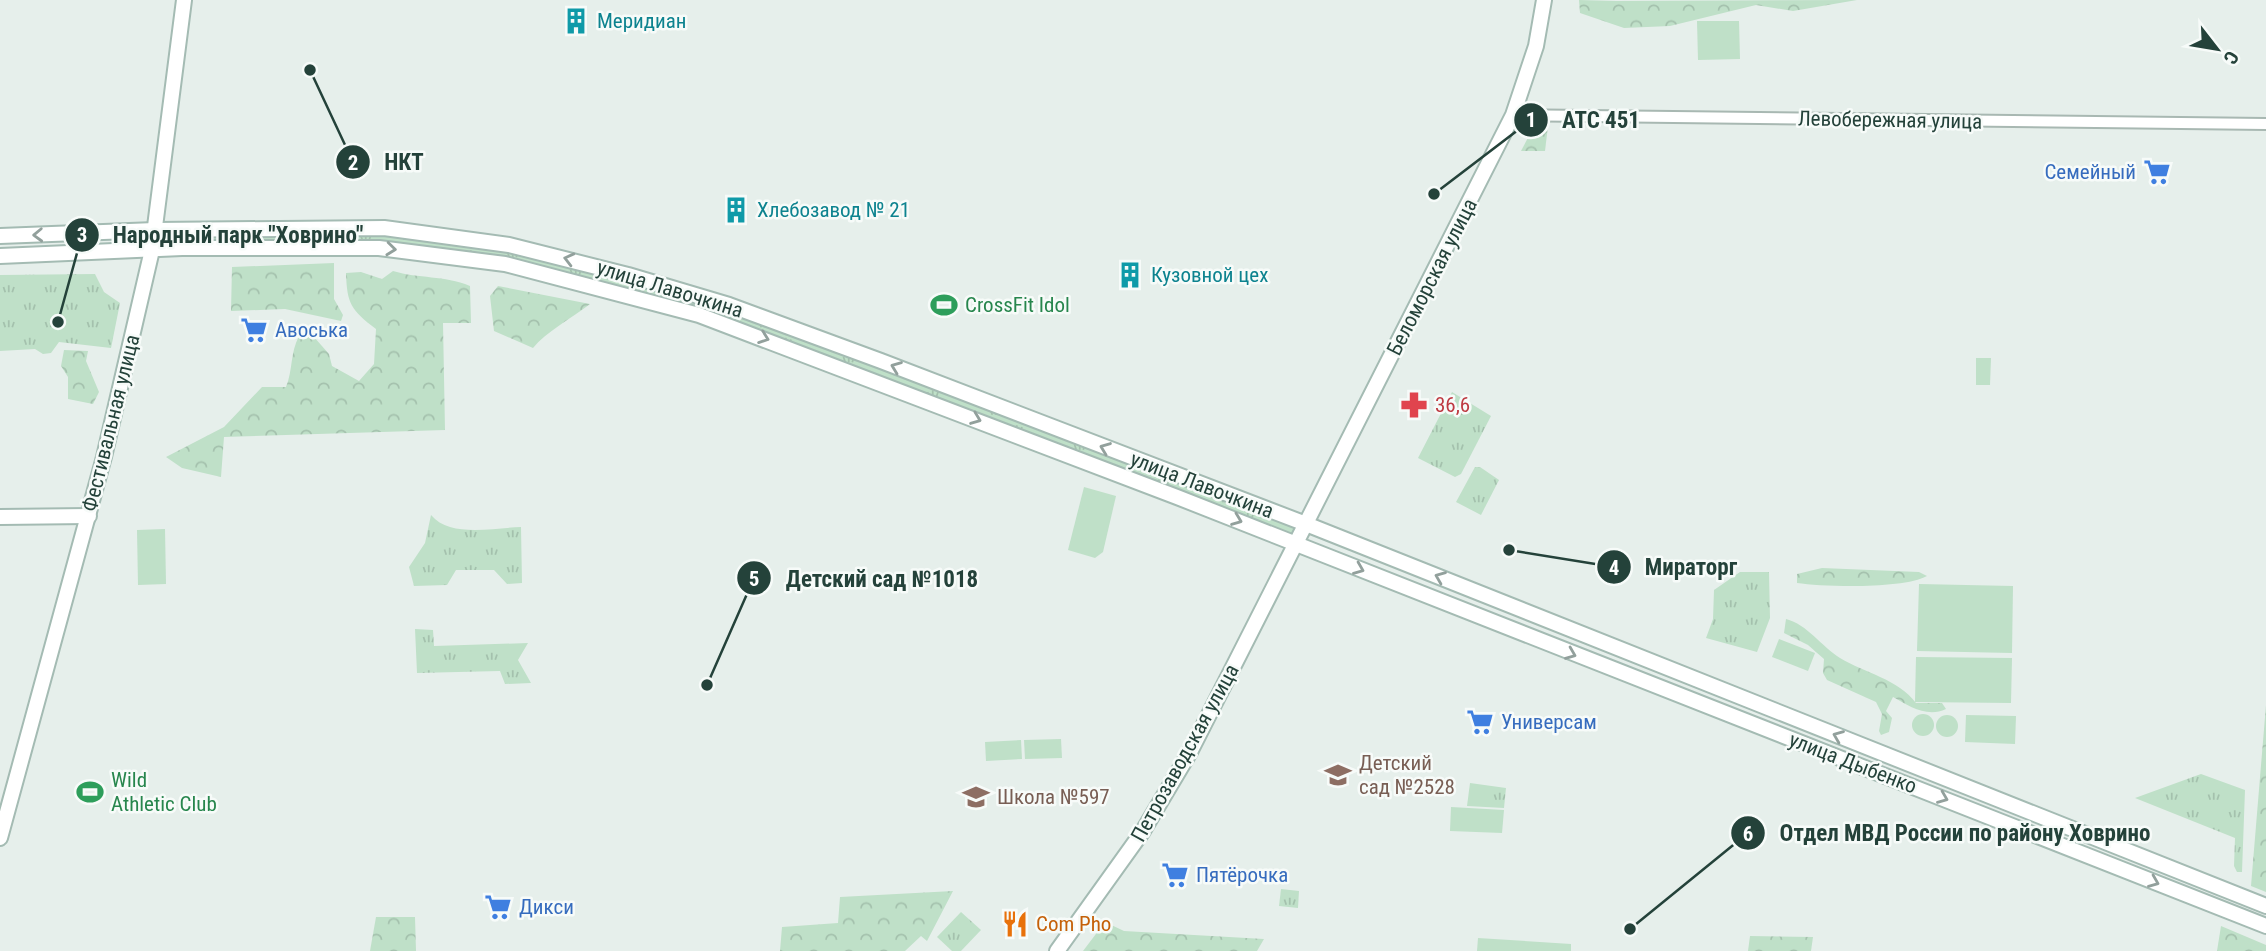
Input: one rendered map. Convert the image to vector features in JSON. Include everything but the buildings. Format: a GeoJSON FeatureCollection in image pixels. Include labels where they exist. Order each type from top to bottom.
{"type":"FeatureCollection","features":[{"type":"Feature","properties":{"kind":"main road","name":"Фестивальная улица"},"geometry":{"type":"LineString","coordinates":[[0,838],[89,516],[152,250],[184,0]]}},
{"type":"Feature","properties":{"kind":"main road","name":"Беломорская улица"},"geometry":{"type":"LineString","coordinates":[[1296,544],[1513,115],[1536,46],[1544,0]]}},
{"type":"Feature","properties":{"kind":"main road","name":"улица Лавочкина"},"geometry":{"type":"LineString","coordinates":[[0,236],[345,226],[436,233],[509,245],[729,305],[1306,524]]}},
{"type":"Feature","properties":{"kind":"main road","name":"улица Лавочкина"},"geometry":{"type":"LineString","coordinates":[[0,256],[152,250],[379,248],[445,254],[505,264],[583,282],[723,323],[1296,544]]}},
{"type":"Feature","properties":{"kind":"main road"},"geometry":{"type":"LineString","coordinates":[[699,315],[706,314],[711,309],[710,302],[705,298]]}},
{"type":"Feature","properties":{"kind":"main road"},"geometry":{"type":"LineString","coordinates":[[723,323],[718,318],[717,311],[722,306],[729,305]]}},
{"type":"Feature","properties":{"kind":"main road"},"geometry":{"type":"LineString","coordinates":[[0,517],[89,516]]}},
{"type":"Feature","properties":{"kind":"main road","name":"улица Дыбенко"},"geometry":{"type":"LineString","coordinates":[[1306,524],[2266,906]]}},
{"type":"Feature","properties":{"kind":"main road","name":"улица Дыбенко"},"geometry":{"type":"LineString","coordinates":[[1296,544],[2266,926]]}},
{"type":"Feature","properties":{"kind":"main road","name":"Петрозаводская улица"},"geometry":{"type":"LineString","coordinates":[[1057,951],[1109,881],[1190,752],[1296,544]]}},
{"type":"Feature","properties":{"kind":"street","name":"Левобережная улица"},"geometry":{"type":"LineString","coordinates":[[1513,115],[2266,124]]}},
{"type":"Feature","properties":{"kind":"street"},"geometry":{"type":"LineString","coordinates":[[1401,586],[1395,581],[1394,573],[1398,567],[1409,565]]}},
{"type":"Feature","properties":{"kind":"street"},"geometry":{"type":"LineString","coordinates":[[1596,664],[1603,642]]}},
{"type":"Feature","properties":{"kind":"green space"},"geometry":{"type":"Polygon","coordinates":[[[1579,0],[1857,0],[1793,11],[1756,5],[1670,26],[1624,28],[1580,13],[1579,0]]]}},
{"type":"Feature","properties":{"kind":"green space"},"geometry":{"type":"Polygon","coordinates":[[[1697,21],[1739,21],[1740,59],[1698,60],[1697,21]]]}},
{"type":"Feature","properties":{"kind":"green space"},"geometry":{"type":"Polygon","coordinates":[[[1548,126],[1545,151],[1521,151],[1532,130],[1548,126]]]}},
{"type":"Feature","properties":{"kind":"green space"},"geometry":{"type":"Polygon","coordinates":[[[384,228],[628,275],[1306,524],[1296,544],[778,343],[445,254],[152,250],[155,230],[384,228]]]}},
{"type":"Feature","properties":{"kind":"green space"},"geometry":{"type":"Polygon","coordinates":[[[334,263],[334,299],[343,315],[341,321],[285,309],[231,311],[232,267],[334,263]]]}},
{"type":"Feature","properties":{"kind":"green space"},"geometry":{"type":"Polygon","coordinates":[[[393,271],[451,280],[470,286],[471,323],[443,323],[445,430],[224,437],[221,477],[182,468],[166,457],[224,427],[262,387],[286,387],[299,336],[314,337],[329,354],[332,366],[359,381],[374,364],[376,329],[352,306],[346,273],[361,272],[382,279],[393,271]]]}},
{"type":"Feature","properties":{"kind":"green space"},"geometry":{"type":"Polygon","coordinates":[[[95,274],[104,292],[120,303],[111,348],[59,342],[51,353],[43,354],[35,349],[0,351],[0,275],[95,274]]]}},
{"type":"Feature","properties":{"kind":"green space"},"geometry":{"type":"Polygon","coordinates":[[[498,286],[590,304],[533,348],[494,331],[490,296],[498,286]]]}},
{"type":"Feature","properties":{"kind":"green space"},"geometry":{"type":"Polygon","coordinates":[[[64,350],[88,351],[86,361],[99,392],[93,404],[68,399],[68,377],[61,366],[64,350]]]}},
{"type":"Feature","properties":{"kind":"green space"},"geometry":{"type":"Polygon","coordinates":[[[1976,358],[1991,358],[1990,385],[1976,385],[1976,358]]]}},
{"type":"Feature","properties":{"kind":"green space"},"geometry":{"type":"Polygon","coordinates":[[[1452,392],[1491,416],[1461,474],[1455,477],[1418,458],[1452,392]]]}},
{"type":"Feature","properties":{"kind":"green space"},"geometry":{"type":"Polygon","coordinates":[[[1475,467],[1480,467],[1499,480],[1481,515],[1456,502],[1475,467]]]}},
{"type":"Feature","properties":{"kind":"green space"},"geometry":{"type":"Polygon","coordinates":[[[1084,487],[1116,496],[1103,552],[1095,558],[1068,550],[1084,487]]]}},
{"type":"Feature","properties":{"kind":"green space"},"geometry":{"type":"Polygon","coordinates":[[[431,515],[449,527],[460,529],[521,527],[522,583],[507,584],[494,570],[456,570],[447,585],[414,586],[409,567],[425,543],[431,515]]]}},
{"type":"Feature","properties":{"kind":"green space"},"geometry":{"type":"Polygon","coordinates":[[[165,529],[166,584],[138,585],[137,530],[165,529]]]}},
{"type":"Feature","properties":{"kind":"green space"},"geometry":{"type":"Polygon","coordinates":[[[1822,568],[1919,572],[1927,576],[1883,585],[1797,583],[1797,574],[1822,568]]]}},
{"type":"Feature","properties":{"kind":"green space"},"geometry":{"type":"Polygon","coordinates":[[[1740,572],[1769,572],[1770,618],[1757,652],[1706,638],[1713,619],[1714,590],[1740,572]]]}},
{"type":"Feature","properties":{"kind":"green space"},"geometry":{"type":"Polygon","coordinates":[[[1919,584],[2013,586],[2012,653],[1917,651],[1919,584]]]}},
{"type":"Feature","properties":{"kind":"green space"},"geometry":{"type":"Polygon","coordinates":[[[1786,619],[1808,631],[1840,658],[1900,688],[1916,703],[1942,703],[1946,709],[1925,712],[1893,697],[1886,711],[1892,718],[1889,732],[1881,735],[1879,731],[1882,714],[1876,702],[1827,680],[1823,673],[1824,659],[1808,645],[1784,633],[1786,619]]]}},
{"type":"Feature","properties":{"kind":"green space"},"geometry":{"type":"Polygon","coordinates":[[[415,629],[433,630],[434,646],[528,643],[518,660],[531,683],[505,684],[500,671],[417,673],[415,629]]]}},
{"type":"Feature","properties":{"kind":"green space"},"geometry":{"type":"Polygon","coordinates":[[[1779,639],[1815,653],[1808,671],[1772,657],[1779,639]]]}},
{"type":"Feature","properties":{"kind":"green space"},"geometry":{"type":"Polygon","coordinates":[[[1916,657],[2012,658],[2011,703],[1915,702],[1916,657]]]}},
{"type":"Feature","properties":{"kind":"green space"},"geometry":{"type":"Polygon","coordinates":[[[2266,705],[2266,892],[2251,886],[2266,705]]]}},
{"type":"Feature","properties":{"kind":"green space"},"geometry":{"type":"Polygon","coordinates":[[[1923,714],[1931,717],[1934,725],[1931,733],[1923,736],[1915,733],[1912,725],[1915,717],[1923,714]]]}},
{"type":"Feature","properties":{"kind":"green space"},"geometry":{"type":"Polygon","coordinates":[[[1947,715],[1955,718],[1958,726],[1955,734],[1947,737],[1939,734],[1936,726],[1939,718],[1947,715]]]}},
{"type":"Feature","properties":{"kind":"green space"},"geometry":{"type":"Polygon","coordinates":[[[1966,715],[2016,716],[2015,744],[1965,742],[1966,715]]]}},
{"type":"Feature","properties":{"kind":"green space"},"geometry":{"type":"Polygon","coordinates":[[[1061,739],[1062,758],[1025,759],[1024,740],[1061,739]]]}},
{"type":"Feature","properties":{"kind":"green space"},"geometry":{"type":"Polygon","coordinates":[[[1021,740],[1022,759],[986,761],[985,742],[1021,740]]]}},
{"type":"Feature","properties":{"kind":"green space"},"geometry":{"type":"Polygon","coordinates":[[[2201,774],[2245,790],[2242,872],[2237,872],[2234,866],[2235,838],[2135,798],[2201,774]]]}},
{"type":"Feature","properties":{"kind":"green space"},"geometry":{"type":"Polygon","coordinates":[[[1470,783],[1506,788],[1504,808],[1467,806],[1470,783]]]}},
{"type":"Feature","properties":{"kind":"green space"},"geometry":{"type":"Polygon","coordinates":[[[1451,807],[1504,810],[1502,833],[1450,831],[1451,807]]]}},
{"type":"Feature","properties":{"kind":"green space"},"geometry":{"type":"Polygon","coordinates":[[[1281,889],[1299,891],[1298,908],[1279,906],[1281,889]]]}},
{"type":"Feature","properties":{"kind":"green space"},"geometry":{"type":"Polygon","coordinates":[[[953,891],[927,941],[921,936],[905,951],[780,951],[782,927],[838,923],[840,897],[953,891]]]}},
{"type":"Feature","properties":{"kind":"green space"},"geometry":{"type":"Polygon","coordinates":[[[961,912],[981,930],[961,951],[952,951],[937,937],[961,912]]]}},
{"type":"Feature","properties":{"kind":"green space"},"geometry":{"type":"Polygon","coordinates":[[[376,917],[415,917],[416,951],[370,951],[376,917]]]}},
{"type":"Feature","properties":{"kind":"green space"},"geometry":{"type":"Polygon","coordinates":[[[1105,922],[1124,931],[1264,939],[1257,951],[1083,951],[1105,922]]]}},
{"type":"Feature","properties":{"kind":"green space"},"geometry":{"type":"Polygon","coordinates":[[[2221,926],[2266,945],[2266,951],[2217,951],[2221,926]]]}},
{"type":"Feature","properties":{"kind":"green space"},"geometry":{"type":"Polygon","coordinates":[[[1750,936],[1813,937],[1811,951],[1748,951],[1750,936]]]}},
{"type":"Feature","properties":{"kind":"green space"},"geometry":{"type":"Polygon","coordinates":[[[1478,938],[1571,944],[1571,951],[1477,951],[1478,938]]]}},
{"type":"Feature","properties":{"kind":"place","name":"Меридиан"},"geometry":{"type":"Point","coordinates":[576,21]}},
{"type":"Feature","properties":{"kind":"place","name":"НКТ"},"geometry":{"type":"Point","coordinates":[310,70]}},
{"type":"Feature","properties":{"kind":"place","name":"Семейный"},"geometry":{"type":"Point","coordinates":[2157,172]}},
{"type":"Feature","properties":{"kind":"place","name":"АТС 451"},"geometry":{"type":"Point","coordinates":[1434,194]}},
{"type":"Feature","properties":{"kind":"place","name":"Хлебозавод № 21"},"geometry":{"type":"Point","coordinates":[736,210]}},
{"type":"Feature","properties":{"kind":"place","name":"Кузовной цех"},"geometry":{"type":"Point","coordinates":[1130,275]}},
{"type":"Feature","properties":{"kind":"place","name":"CrossFit Idol"},"geometry":{"type":"Point","coordinates":[944,305]}},
{"type":"Feature","properties":{"kind":"place","name":"Народный парк \"Ховрино\""},"geometry":{"type":"Point","coordinates":[58,322]}},
{"type":"Feature","properties":{"kind":"place","name":"Авоська"},"geometry":{"type":"Point","coordinates":[254,330]}},
{"type":"Feature","properties":{"kind":"place","name":"36,6"},"geometry":{"type":"Point","coordinates":[1414,405]}},
{"type":"Feature","properties":{"kind":"place","name":"Мираторг"},"geometry":{"type":"Point","coordinates":[1509,550]}},
{"type":"Feature","properties":{"kind":"place","name":"Детский сад №1018"},"geometry":{"type":"Point","coordinates":[707,685]}},
{"type":"Feature","properties":{"kind":"place","name":"Универсам"},"geometry":{"type":"Point","coordinates":[1480,722]}},
{"type":"Feature","properties":{"kind":"place","name":"Детский сад №2528"},"geometry":{"type":"Point","coordinates":[1338,775]}},
{"type":"Feature","properties":{"kind":"place","name":"Wild Athletic Club"},"geometry":{"type":"Point","coordinates":[90,792]}},
{"type":"Feature","properties":{"kind":"place","name":"Школа №597"},"geometry":{"type":"Point","coordinates":[976,797]}},
{"type":"Feature","properties":{"kind":"place","name":"Пятёрочка"},"geometry":{"type":"Point","coordinates":[1175,875]}},
{"type":"Feature","properties":{"kind":"place","name":"Дикси"},"geometry":{"type":"Point","coordinates":[498,907]}},
{"type":"Feature","properties":{"kind":"place","name":"Com Pho"},"geometry":{"type":"Point","coordinates":[1015,924]}},
{"type":"Feature","properties":{"kind":"place","name":"Отдел МВД России по району Ховрино"},"geometry":{"type":"Point","coordinates":[1630,929]}}]}
